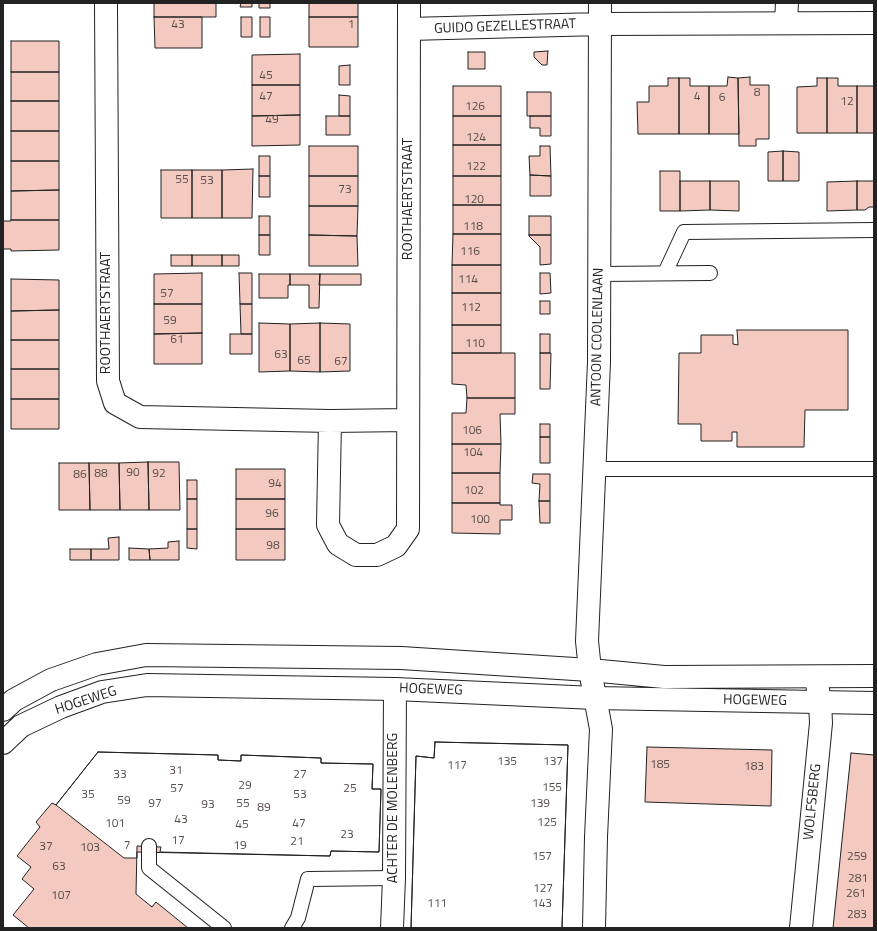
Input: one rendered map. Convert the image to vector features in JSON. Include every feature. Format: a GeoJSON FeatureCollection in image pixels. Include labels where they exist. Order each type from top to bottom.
{"type":"FeatureCollection","features":[{"type":"Feature","properties":{"kind":"street","name":"ROOTHAERTSTRAAT"},"geometry":{"type":"LineString","coordinates":[[106,3],[108,381],[115,403],[140,417],[330,421],[408,420]]}},
{"type":"Feature","properties":{"kind":"street","name":"ROOTHAERTSTRAAT"},"geometry":{"type":"LineString","coordinates":[[330,421],[328,525],[338,544],[356,555],[377,555],[396,546],[408,529],[409,3]]}},
{"type":"Feature","properties":{"kind":"street","name":"GUIDO GEZELLESTRAAT"},"geometry":{"type":"LineString","coordinates":[[409,30],[600,13],[786,13],[874,23]]}},
{"type":"Feature","properties":{"kind":"street","name":"ANTOON COOLENLAAN"},"geometry":{"type":"LineString","coordinates":[[595,698],[587,642],[599,362],[600,13]]}},
{"type":"Feature","properties":{"kind":"street","name":"HOGEWEG"},"geometry":{"type":"LineString","coordinates":[[3,710],[14,700],[51,680],[97,664],[146,655],[401,658],[590,670],[664,677],[874,676]]}},
{"type":"Feature","properties":{"kind":"street","name":"WOLFSBERG"},"geometry":{"type":"LineString","coordinates":[[801,928],[821,723],[820,702],[816,677]]}},
{"type":"Feature","properties":{"kind":"street","name":"HOGEWEG"},"geometry":{"type":"LineString","coordinates":[[3,743],[21,726],[61,707],[102,692],[147,684],[395,689],[595,698],[874,703]]}},
{"type":"Feature","properties":{"kind":"street","name":"ACHTER DE MOLENBERG"},"geometry":{"type":"LineString","coordinates":[[392,928],[394,878],[395,689]]}},
{"type":"Feature","properties":{"kind":"street"},"geometry":{"type":"LineString","coordinates":[[594,928],[596,837],[601,729],[595,698]]}},
{"type":"Feature","properties":{"kind":"lane"},"geometry":{"type":"LineString","coordinates":[[665,273],[684,232],[874,230]]}},
{"type":"Feature","properties":{"kind":"lane"},"geometry":{"type":"LineString","coordinates":[[600,274],[710,273]]}},
{"type":"Feature","properties":{"kind":"lane"},"geometry":{"type":"LineString","coordinates":[[594,469],[874,469]]}},
{"type":"Feature","properties":{"kind":"lane"},"geometry":{"type":"LineString","coordinates":[[149,846],[149,868],[224,928]]}},
{"type":"Feature","properties":{"kind":"lane"},"geometry":{"type":"LineString","coordinates":[[292,928],[298,918],[308,879],[394,878]]}},
{"type":"Feature","properties":{"kind":"building"},"geometry":{"type":"Polygon","coordinates":[[[154,3],[216,3],[216,17],[154,17],[154,3]]]}},
{"type":"Feature","properties":{"kind":"building"},"geometry":{"type":"Polygon","coordinates":[[[241,3],[252,3],[252,7],[240,7],[241,3]]]}},
{"type":"Feature","properties":{"kind":"building"},"geometry":{"type":"Polygon","coordinates":[[[259,3],[270,3],[270,8],[259,8],[259,3]]]}},
{"type":"Feature","properties":{"kind":"building"},"geometry":{"type":"Polygon","coordinates":[[[309,3],[358,3],[358,17],[309,17],[309,3]]]}},
{"type":"Feature","properties":{"kind":"building"},"geometry":{"type":"Polygon","coordinates":[[[154,17],[202,17],[202,48],[155,48],[154,17]]]}},
{"type":"Feature","properties":{"kind":"building"},"geometry":{"type":"Polygon","coordinates":[[[241,17],[252,17],[252,37],[241,37],[241,17]]]}},
{"type":"Feature","properties":{"kind":"building"},"geometry":{"type":"Polygon","coordinates":[[[260,17],[270,17],[270,37],[260,37],[260,17]]]}},
{"type":"Feature","properties":{"kind":"building"},"geometry":{"type":"Polygon","coordinates":[[[309,17],[358,17],[358,47],[309,47],[309,17]]]}},
{"type":"Feature","properties":{"kind":"building"},"geometry":{"type":"Polygon","coordinates":[[[11,41],[59,41],[59,72],[11,72],[11,41]]]}},
{"type":"Feature","properties":{"kind":"building"},"geometry":{"type":"Polygon","coordinates":[[[548,51],[547,65],[542,65],[534,57],[534,52],[548,51]]]}},
{"type":"Feature","properties":{"kind":"building"},"geometry":{"type":"Polygon","coordinates":[[[468,52],[485,52],[485,69],[468,69],[468,52]]]}},
{"type":"Feature","properties":{"kind":"building"},"geometry":{"type":"Polygon","coordinates":[[[300,54],[300,85],[252,85],[252,55],[300,54]]]}},
{"type":"Feature","properties":{"kind":"building"},"geometry":{"type":"Polygon","coordinates":[[[350,65],[350,85],[339,85],[339,66],[350,65]]]}},
{"type":"Feature","properties":{"kind":"building"},"geometry":{"type":"Polygon","coordinates":[[[11,72],[59,72],[59,101],[11,101],[11,72]]]}},
{"type":"Feature","properties":{"kind":"building"},"geometry":{"type":"Polygon","coordinates":[[[728,77],[738,78],[739,134],[709,134],[709,86],[727,86],[728,77]]]}},
{"type":"Feature","properties":{"kind":"building"},"geometry":{"type":"Polygon","coordinates":[[[750,77],[750,85],[769,85],[769,139],[756,139],[756,146],[739,146],[738,78],[750,77]]]}},
{"type":"Feature","properties":{"kind":"building"},"geometry":{"type":"Polygon","coordinates":[[[668,78],[679,78],[679,134],[638,134],[637,102],[649,102],[649,86],[668,86],[668,78]]]}},
{"type":"Feature","properties":{"kind":"building"},"geometry":{"type":"Polygon","coordinates":[[[679,78],[690,78],[690,86],[709,86],[709,134],[679,134],[679,78]]]}},
{"type":"Feature","properties":{"kind":"building"},"geometry":{"type":"Polygon","coordinates":[[[817,78],[827,78],[827,133],[797,133],[797,87],[817,86],[817,78]]]}},
{"type":"Feature","properties":{"kind":"building"},"geometry":{"type":"Polygon","coordinates":[[[827,78],[838,78],[838,86],[857,86],[857,133],[827,133],[827,78]]]}},
{"type":"Feature","properties":{"kind":"building"},"geometry":{"type":"Polygon","coordinates":[[[252,85],[300,85],[300,115],[252,116],[252,85]]]}},
{"type":"Feature","properties":{"kind":"building"},"geometry":{"type":"Polygon","coordinates":[[[453,86],[501,86],[501,116],[453,116],[453,86]]]}},
{"type":"Feature","properties":{"kind":"building"},"geometry":{"type":"Polygon","coordinates":[[[857,86],[874,86],[874,133],[857,133],[857,86]]]}},
{"type":"Feature","properties":{"kind":"building"},"geometry":{"type":"Polygon","coordinates":[[[527,92],[551,92],[551,116],[527,116],[527,92]]]}},
{"type":"Feature","properties":{"kind":"building"},"geometry":{"type":"Polygon","coordinates":[[[339,95],[350,96],[350,116],[339,116],[339,95]]]}},
{"type":"Feature","properties":{"kind":"building"},"geometry":{"type":"Polygon","coordinates":[[[11,101],[59,101],[59,131],[11,131],[11,101]]]}},
{"type":"Feature","properties":{"kind":"building"},"geometry":{"type":"Polygon","coordinates":[[[300,115],[300,145],[252,146],[252,116],[300,115]]]}},
{"type":"Feature","properties":{"kind":"building"},"geometry":{"type":"Polygon","coordinates":[[[326,116],[350,116],[350,135],[326,135],[326,116]]]}},
{"type":"Feature","properties":{"kind":"building"},"geometry":{"type":"Polygon","coordinates":[[[453,116],[501,116],[501,145],[453,145],[453,116]]]}},
{"type":"Feature","properties":{"kind":"building"},"geometry":{"type":"Polygon","coordinates":[[[530,116],[551,116],[551,136],[540,136],[540,128],[530,128],[530,116]]]}},
{"type":"Feature","properties":{"kind":"building"},"geometry":{"type":"Polygon","coordinates":[[[11,131],[59,131],[59,161],[11,161],[11,131]]]}},
{"type":"Feature","properties":{"kind":"building"},"geometry":{"type":"Polygon","coordinates":[[[453,145],[501,145],[501,176],[453,176],[453,145]]]}},
{"type":"Feature","properties":{"kind":"building"},"geometry":{"type":"Polygon","coordinates":[[[309,146],[358,146],[358,176],[309,176],[309,146]]]}},
{"type":"Feature","properties":{"kind":"building"},"geometry":{"type":"Polygon","coordinates":[[[540,146],[550,146],[551,176],[530,175],[529,156],[540,156],[540,146]]]}},
{"type":"Feature","properties":{"kind":"building"},"geometry":{"type":"Polygon","coordinates":[[[783,151],[783,181],[768,181],[768,152],[783,151]]]}},
{"type":"Feature","properties":{"kind":"building"},"geometry":{"type":"Polygon","coordinates":[[[783,151],[799,152],[799,181],[783,181],[783,151]]]}},
{"type":"Feature","properties":{"kind":"building"},"geometry":{"type":"Polygon","coordinates":[[[259,156],[270,156],[270,176],[259,176],[259,156]]]}},
{"type":"Feature","properties":{"kind":"building"},"geometry":{"type":"Polygon","coordinates":[[[11,161],[59,161],[59,190],[11,191],[11,161]]]}},
{"type":"Feature","properties":{"kind":"building"},"geometry":{"type":"Polygon","coordinates":[[[253,169],[252,218],[222,218],[222,170],[253,169]]]}},
{"type":"Feature","properties":{"kind":"building"},"geometry":{"type":"Polygon","coordinates":[[[161,170],[192,170],[192,218],[161,218],[161,170]]]}},
{"type":"Feature","properties":{"kind":"building"},"geometry":{"type":"Polygon","coordinates":[[[192,170],[222,170],[222,218],[192,218],[192,170]]]}},
{"type":"Feature","properties":{"kind":"building"},"geometry":{"type":"Polygon","coordinates":[[[660,171],[680,171],[680,211],[660,211],[660,171]]]}},
{"type":"Feature","properties":{"kind":"building"},"geometry":{"type":"Polygon","coordinates":[[[530,175],[551,176],[551,196],[530,196],[530,175]]]}},
{"type":"Feature","properties":{"kind":"building"},"geometry":{"type":"Polygon","coordinates":[[[259,176],[270,176],[270,197],[259,197],[259,176]]]}},
{"type":"Feature","properties":{"kind":"building"},"geometry":{"type":"Polygon","coordinates":[[[309,176],[358,176],[358,206],[309,206],[309,176]]]}},
{"type":"Feature","properties":{"kind":"building"},"geometry":{"type":"Polygon","coordinates":[[[453,176],[501,176],[501,205],[453,205],[453,176]]]}},
{"type":"Feature","properties":{"kind":"building"},"geometry":{"type":"Polygon","coordinates":[[[680,181],[710,181],[710,210],[680,211],[680,181]]]}},
{"type":"Feature","properties":{"kind":"building"},"geometry":{"type":"Polygon","coordinates":[[[710,181],[739,181],[739,211],[710,210],[710,181]]]}},
{"type":"Feature","properties":{"kind":"building"},"geometry":{"type":"Polygon","coordinates":[[[857,181],[857,210],[827,211],[827,182],[857,181]]]}},
{"type":"Feature","properties":{"kind":"building"},"geometry":{"type":"Polygon","coordinates":[[[857,181],[874,181],[874,207],[869,207],[865,210],[857,210],[857,181]]]}},
{"type":"Feature","properties":{"kind":"building"},"geometry":{"type":"Polygon","coordinates":[[[59,190],[59,220],[11,220],[11,191],[59,190]]]}},
{"type":"Feature","properties":{"kind":"building"},"geometry":{"type":"Polygon","coordinates":[[[453,205],[501,205],[501,234],[453,234],[453,205]]]}},
{"type":"Feature","properties":{"kind":"building"},"geometry":{"type":"Polygon","coordinates":[[[309,206],[358,206],[357,236],[309,235],[309,206]]]}},
{"type":"Feature","properties":{"kind":"building"},"geometry":{"type":"Polygon","coordinates":[[[259,216],[270,216],[270,235],[259,235],[259,216]]]}},
{"type":"Feature","properties":{"kind":"building"},"geometry":{"type":"Polygon","coordinates":[[[529,216],[551,216],[551,235],[529,235],[529,216]]]}},
{"type":"Feature","properties":{"kind":"building"},"geometry":{"type":"Polygon","coordinates":[[[59,220],[59,250],[11,251],[11,249],[3,249],[3,221],[59,220]]]}},
{"type":"Feature","properties":{"kind":"building"},"geometry":{"type":"Polygon","coordinates":[[[453,234],[501,234],[501,265],[452,265],[453,234]]]}},
{"type":"Feature","properties":{"kind":"building"},"geometry":{"type":"Polygon","coordinates":[[[259,235],[270,235],[270,255],[259,255],[259,235]]]}},
{"type":"Feature","properties":{"kind":"building"},"geometry":{"type":"Polygon","coordinates":[[[309,235],[357,236],[358,266],[309,266],[309,235]]]}},
{"type":"Feature","properties":{"kind":"building"},"geometry":{"type":"Polygon","coordinates":[[[529,235],[551,235],[551,264],[540,265],[540,247],[529,235]]]}},
{"type":"Feature","properties":{"kind":"building"},"geometry":{"type":"Polygon","coordinates":[[[171,255],[192,255],[192,266],[171,266],[171,255]]]}},
{"type":"Feature","properties":{"kind":"building"},"geometry":{"type":"Polygon","coordinates":[[[192,255],[222,255],[222,266],[192,266],[192,255]]]}},
{"type":"Feature","properties":{"kind":"building"},"geometry":{"type":"Polygon","coordinates":[[[222,255],[239,255],[239,266],[222,266],[222,255]]]}},
{"type":"Feature","properties":{"kind":"building"},"geometry":{"type":"Polygon","coordinates":[[[452,265],[501,265],[501,293],[452,293],[452,265]]]}},
{"type":"Feature","properties":{"kind":"building"},"geometry":{"type":"Polygon","coordinates":[[[202,273],[202,304],[154,304],[154,274],[202,273]]]}},
{"type":"Feature","properties":{"kind":"building"},"geometry":{"type":"Polygon","coordinates":[[[239,273],[252,273],[252,304],[240,304],[239,273]]]}},
{"type":"Feature","properties":{"kind":"building"},"geometry":{"type":"Polygon","coordinates":[[[540,273],[550,273],[551,293],[540,294],[540,273]]]}},
{"type":"Feature","properties":{"kind":"building"},"geometry":{"type":"Polygon","coordinates":[[[259,274],[290,274],[288,298],[259,298],[259,274]]]}},
{"type":"Feature","properties":{"kind":"building"},"geometry":{"type":"Polygon","coordinates":[[[290,274],[320,274],[319,308],[309,308],[309,285],[290,285],[290,274]]]}},
{"type":"Feature","properties":{"kind":"building"},"geometry":{"type":"Polygon","coordinates":[[[320,274],[361,274],[361,285],[319,285],[320,274]]]}},
{"type":"Feature","properties":{"kind":"building"},"geometry":{"type":"Polygon","coordinates":[[[11,279],[59,280],[59,310],[11,311],[11,279]]]}},
{"type":"Feature","properties":{"kind":"building"},"geometry":{"type":"Polygon","coordinates":[[[452,293],[501,293],[501,325],[452,325],[452,293]]]}},
{"type":"Feature","properties":{"kind":"building"},"geometry":{"type":"Polygon","coordinates":[[[540,301],[550,301],[550,314],[540,314],[540,301]]]}},
{"type":"Feature","properties":{"kind":"building"},"geometry":{"type":"Polygon","coordinates":[[[154,304],[202,304],[202,333],[154,334],[154,304]]]}},
{"type":"Feature","properties":{"kind":"building"},"geometry":{"type":"Polygon","coordinates":[[[240,304],[252,304],[252,334],[241,334],[240,304]]]}},
{"type":"Feature","properties":{"kind":"building"},"geometry":{"type":"Polygon","coordinates":[[[59,310],[59,340],[11,340],[11,311],[59,310]]]}},
{"type":"Feature","properties":{"kind":"building"},"geometry":{"type":"Polygon","coordinates":[[[259,323],[290,324],[290,371],[259,372],[259,323]]]}},
{"type":"Feature","properties":{"kind":"building"},"geometry":{"type":"Polygon","coordinates":[[[320,323],[320,372],[290,371],[290,324],[320,323]]]}},
{"type":"Feature","properties":{"kind":"building"},"geometry":{"type":"Polygon","coordinates":[[[320,323],[350,324],[350,371],[320,372],[320,323]]]}},
{"type":"Feature","properties":{"kind":"building"},"geometry":{"type":"Polygon","coordinates":[[[452,325],[501,325],[501,353],[452,353],[452,325]]]}},
{"type":"Feature","properties":{"kind":"building"},"geometry":{"type":"Polygon","coordinates":[[[737,330],[848,330],[848,410],[805,410],[804,447],[737,447],[737,432],[732,432],[732,441],[701,441],[701,424],[678,424],[679,353],[701,353],[701,335],[733,335],[733,344],[738,345],[737,330]]]}},
{"type":"Feature","properties":{"kind":"building"},"geometry":{"type":"Polygon","coordinates":[[[202,333],[202,364],[154,364],[154,334],[202,333]]]}},
{"type":"Feature","properties":{"kind":"building"},"geometry":{"type":"Polygon","coordinates":[[[230,334],[252,334],[252,354],[230,354],[230,334]]]}},
{"type":"Feature","properties":{"kind":"building"},"geometry":{"type":"Polygon","coordinates":[[[540,334],[550,334],[550,353],[540,353],[540,334]]]}},
{"type":"Feature","properties":{"kind":"building"},"geometry":{"type":"Polygon","coordinates":[[[11,340],[59,340],[59,369],[11,369],[11,340]]]}},
{"type":"Feature","properties":{"kind":"building"},"geometry":{"type":"Polygon","coordinates":[[[452,353],[515,353],[515,398],[467,398],[466,385],[452,384],[452,353]]]}},
{"type":"Feature","properties":{"kind":"building"},"geometry":{"type":"Polygon","coordinates":[[[540,353],[551,353],[550,389],[540,389],[540,353]]]}},
{"type":"Feature","properties":{"kind":"building"},"geometry":{"type":"Polygon","coordinates":[[[11,369],[59,369],[59,399],[11,399],[11,369]]]}},
{"type":"Feature","properties":{"kind":"building"},"geometry":{"type":"Polygon","coordinates":[[[467,398],[515,398],[515,414],[500,414],[501,444],[452,444],[452,413],[466,413],[467,398]]]}},
{"type":"Feature","properties":{"kind":"building"},"geometry":{"type":"Polygon","coordinates":[[[11,399],[59,399],[59,429],[11,429],[11,399]]]}},
{"type":"Feature","properties":{"kind":"building"},"geometry":{"type":"Polygon","coordinates":[[[540,424],[550,424],[550,437],[540,437],[540,424]]]}},
{"type":"Feature","properties":{"kind":"building"},"geometry":{"type":"Polygon","coordinates":[[[540,437],[550,437],[550,463],[540,463],[540,437]]]}},
{"type":"Feature","properties":{"kind":"building"},"geometry":{"type":"Polygon","coordinates":[[[452,444],[501,444],[500,473],[452,473],[452,444]]]}},
{"type":"Feature","properties":{"kind":"building"},"geometry":{"type":"Polygon","coordinates":[[[148,462],[149,510],[120,510],[119,463],[148,462]]]}},
{"type":"Feature","properties":{"kind":"building"},"geometry":{"type":"Polygon","coordinates":[[[148,462],[179,462],[180,510],[149,510],[148,462]]]}},
{"type":"Feature","properties":{"kind":"building"},"geometry":{"type":"Polygon","coordinates":[[[59,463],[89,463],[90,510],[59,510],[59,463]]]}},
{"type":"Feature","properties":{"kind":"building"},"geometry":{"type":"Polygon","coordinates":[[[89,463],[119,463],[120,510],[90,510],[89,463]]]}},
{"type":"Feature","properties":{"kind":"building"},"geometry":{"type":"Polygon","coordinates":[[[236,469],[285,469],[285,499],[236,499],[236,469]]]}},
{"type":"Feature","properties":{"kind":"building"},"geometry":{"type":"Polygon","coordinates":[[[452,473],[500,473],[500,503],[452,503],[452,473]]]}},
{"type":"Feature","properties":{"kind":"building"},"geometry":{"type":"Polygon","coordinates":[[[533,474],[550,474],[550,501],[539,501],[540,484],[532,483],[533,474]]]}},
{"type":"Feature","properties":{"kind":"building"},"geometry":{"type":"Polygon","coordinates":[[[187,480],[197,480],[197,499],[187,499],[187,480]]]}},
{"type":"Feature","properties":{"kind":"building"},"geometry":{"type":"Polygon","coordinates":[[[187,499],[197,499],[197,529],[187,529],[187,499]]]}},
{"type":"Feature","properties":{"kind":"building"},"geometry":{"type":"Polygon","coordinates":[[[236,499],[285,499],[285,529],[236,529],[236,499]]]}},
{"type":"Feature","properties":{"kind":"building"},"geometry":{"type":"Polygon","coordinates":[[[539,501],[550,501],[550,523],[540,523],[539,501]]]}},
{"type":"Feature","properties":{"kind":"building"},"geometry":{"type":"Polygon","coordinates":[[[452,503],[500,503],[500,505],[512,505],[512,520],[500,520],[500,534],[452,533],[452,503]]]}},
{"type":"Feature","properties":{"kind":"building"},"geometry":{"type":"Polygon","coordinates":[[[187,529],[197,529],[197,549],[187,548],[187,529]]]}},
{"type":"Feature","properties":{"kind":"building"},"geometry":{"type":"Polygon","coordinates":[[[236,529],[285,529],[285,560],[236,560],[236,529]]]}},
{"type":"Feature","properties":{"kind":"building"},"geometry":{"type":"Polygon","coordinates":[[[119,537],[119,560],[91,560],[91,549],[109,549],[108,538],[119,537]]]}},
{"type":"Feature","properties":{"kind":"building"},"geometry":{"type":"Polygon","coordinates":[[[179,541],[179,560],[150,560],[149,549],[168,548],[168,542],[179,541]]]}},
{"type":"Feature","properties":{"kind":"building"},"geometry":{"type":"Polygon","coordinates":[[[129,548],[149,549],[150,560],[129,560],[129,548]]]}},
{"type":"Feature","properties":{"kind":"building"},"geometry":{"type":"Polygon","coordinates":[[[70,549],[91,549],[91,560],[70,560],[70,549]]]}},
{"type":"Feature","properties":{"kind":"building"},"geometry":{"type":"Polygon","coordinates":[[[435,742],[568,745],[562,928],[411,928],[416,756],[434,758],[435,742]]]}},
{"type":"Feature","properties":{"kind":"building"},"geometry":{"type":"Polygon","coordinates":[[[435,742],[568,745],[562,928],[411,928],[416,756],[434,758],[435,742]]]}},
{"type":"Feature","properties":{"kind":"building"},"geometry":{"type":"Polygon","coordinates":[[[647,747],[772,750],[771,806],[645,802],[647,747]]]}},
{"type":"Feature","properties":{"kind":"building"},"geometry":{"type":"Polygon","coordinates":[[[98,752],[218,755],[218,760],[241,761],[241,755],[321,758],[321,763],[373,764],[372,789],[381,789],[379,852],[331,851],[330,856],[137,852],[137,858],[124,858],[56,805],[98,752]]]}},
{"type":"Feature","properties":{"kind":"building"},"geometry":{"type":"Polygon","coordinates":[[[98,752],[218,755],[218,760],[241,761],[241,755],[321,758],[321,763],[373,764],[372,789],[381,789],[379,852],[331,851],[330,856],[160,852],[161,847],[137,846],[136,894],[152,907],[156,902],[188,928],[29,928],[13,915],[34,889],[22,879],[31,867],[17,856],[40,827],[36,822],[52,803],[56,805],[98,752]]]}},
{"type":"Feature","properties":{"kind":"building"},"geometry":{"type":"Polygon","coordinates":[[[851,753],[874,755],[874,928],[833,928],[851,753]]]}}]}
